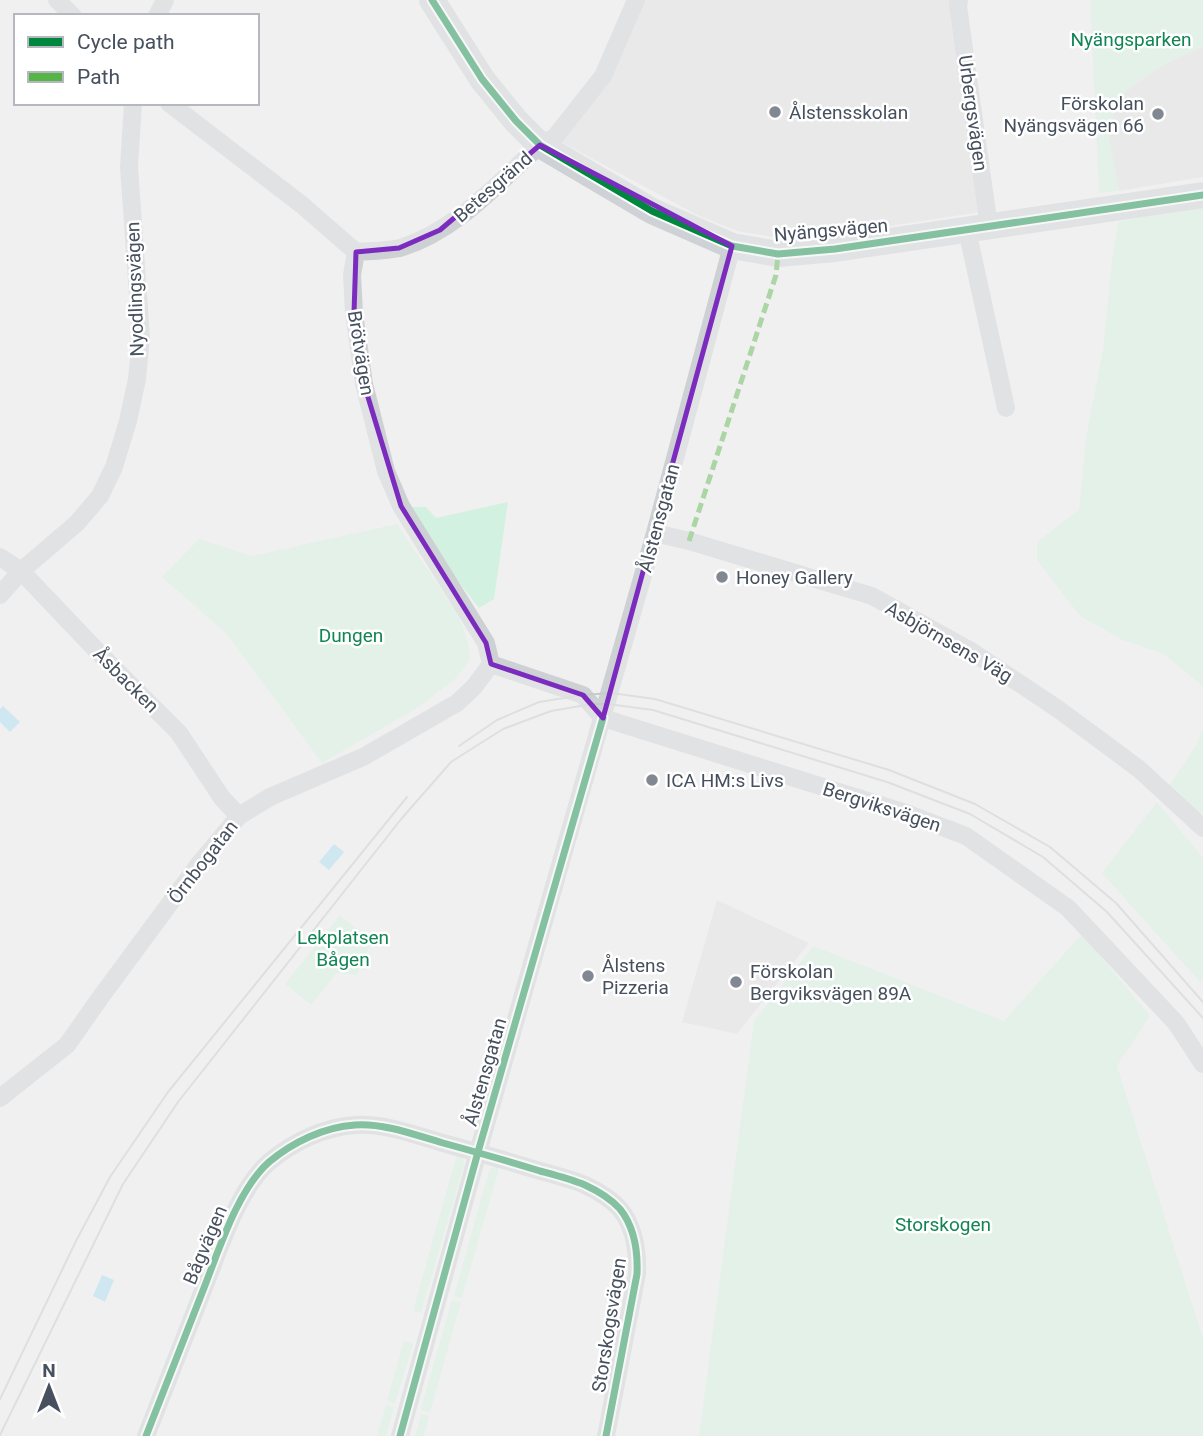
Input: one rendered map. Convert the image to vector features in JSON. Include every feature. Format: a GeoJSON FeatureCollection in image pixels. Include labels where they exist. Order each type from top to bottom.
{"type":"FeatureCollection","features":[{"type":"Feature","properties":{"kind":"street"},"geometry":{"type":"LineString","coordinates":[[57,0],[71,14]]}},
{"type":"Feature","properties":{"kind":"street","name":"Nyängsvägen"},"geometry":{"type":"LineString","coordinates":[[432,0],[482,79],[516,121],[541,145],[652,211],[732,246],[778,254],[835,249],[1203,195]]}},
{"type":"Feature","properties":{"kind":"street","name":"Betesgränd"},"geometry":{"type":"LineString","coordinates":[[356,252],[399,248],[440,230],[462,215],[541,145],[555,137],[603,76],[636,0]]}},
{"type":"Feature","properties":{"kind":"street","name":"Urbergsvägen"},"geometry":{"type":"LineString","coordinates":[[959,0],[978,228],[1006,408]]}},
{"type":"Feature","properties":{"kind":"street","name":"Nyodlingsvägen"},"geometry":{"type":"LineString","coordinates":[[0,595],[21,571],[77,523],[100,496],[114,467],[128,421],[137,379],[141,337],[129,167],[133,105]]}},
{"type":"Feature","properties":{"kind":"street"},"geometry":{"type":"LineString","coordinates":[[172,105],[302,205],[356,252]]}},
{"type":"Feature","properties":{"kind":"street","name":"Ålstensgatan"},"geometry":{"type":"LineString","coordinates":[[400,1436],[655,533],[732,246]]}},
{"type":"Feature","properties":{"kind":"street","name":"Brötvägen"},"geometry":{"type":"LineString","coordinates":[[356,252],[352,275],[354,313],[364,384],[386,471],[401,506],[486,643],[491,664]]}},
{"type":"Feature","properties":{"kind":"street","name":"Asbjörnsens Väg"},"geometry":{"type":"LineString","coordinates":[[655,533],[872,596],[971,651],[1058,709],[1139,769],[1203,828]]}},
{"type":"Feature","properties":{"kind":"street","name":"Åsbacken"},"geometry":{"type":"LineString","coordinates":[[0,557],[21,571],[179,733],[222,798],[239,816]]}},
{"type":"Feature","properties":{"kind":"street","name":"Bergviksvägen"},"geometry":{"type":"LineString","coordinates":[[491,664],[583,695],[603,718],[903,812],[966,836],[1068,908],[1176,1024],[1203,1064]]}},
{"type":"Feature","properties":{"kind":"street","name":"Örnbogatan"},"geometry":{"type":"LineString","coordinates":[[0,1098],[67,1045],[199,864],[239,816],[270,797],[363,757],[457,703],[474,687],[491,664]]}},
{"type":"Feature","properties":{"kind":"street","name":"Bågvägen"},"geometry":{"type":"LineString","coordinates":[[146,1436],[245,1190],[268,1163],[289,1147],[313,1135],[334,1127],[357,1124],[377,1126],[478,1153]]}},
{"type":"Feature","properties":{"kind":"street","name":"Storskogsvägen"},"geometry":{"type":"LineString","coordinates":[[478,1153],[583,1184],[598,1191],[620,1209],[630,1224],[638,1257],[637,1274],[606,1436]]}},
{"type":"Feature","properties":{"kind":"highlighted area"},"geometry":{"type":"Polygon","coordinates":[[[540,145],[732,246],[603,718],[583,695],[491,664],[486,643],[401,506],[364,384],[354,313],[356,252],[399,248],[440,230],[540,145]]]}},
{"type":"Feature","properties":{"kind":"shaded area","name":"Ålstensskolan"},"geometry":{"type":"Polygon","coordinates":[[[644,0],[953,0],[950,17],[981,212],[812,238],[778,238],[737,231],[699,216],[561,142],[644,0]]]}},
{"type":"Feature","properties":{"kind":"shaded area","name":"Förskolan Nyängsvägen 66"},"geometry":{"type":"Polygon","coordinates":[[[1203,46],[1203,177],[1119,191],[1107,131],[1119,97],[1163,65],[1203,46]]]}},
{"type":"Feature","properties":{"kind":"shaded area","name":"Förskolan Bergviksvägen 89A"},"geometry":{"type":"Polygon","coordinates":[[[717,900],[809,943],[737,1034],[682,1022],[717,900]]]}},
{"type":"Feature","properties":{"kind":"green space","name":"Nyängsparken"},"geometry":{"type":"Polygon","coordinates":[[[1090,0],[1203,0],[1203,46],[1163,65],[1119,97],[1108,131],[1119,191],[1099,193],[1090,0]]]}},
{"type":"Feature","properties":{"kind":"green space"},"geometry":{"type":"Polygon","coordinates":[[[1203,208],[1203,688],[1164,654],[1123,640],[1080,616],[1037,560],[1037,542],[1079,510],[1086,438],[1103,350],[1113,252],[1119,221],[1203,208]]]}},
{"type":"Feature","properties":{"kind":"green space"},"geometry":{"type":"Polygon","coordinates":[[[508,502],[494,599],[479,608],[445,564],[410,507],[426,507],[436,518],[508,502]]]}},
{"type":"Feature","properties":{"kind":"green space","name":"Dungen"},"geometry":{"type":"Polygon","coordinates":[[[397,524],[459,616],[470,659],[456,678],[417,708],[322,763],[227,634],[162,577],[199,539],[252,556],[397,524]]]}},
{"type":"Feature","properties":{"kind":"green space"},"geometry":{"type":"Polygon","coordinates":[[[1203,729],[1203,812],[1197,816],[1168,787],[1197,744],[1203,729]]]}},
{"type":"Feature","properties":{"kind":"green space"},"geometry":{"type":"Polygon","coordinates":[[[1157,802],[1203,858],[1203,979],[1200,982],[1102,873],[1157,802]]]}},
{"type":"Feature","properties":{"kind":"green space","name":"Lekplatsen Bågen"},"geometry":{"type":"Polygon","coordinates":[[[340,915],[372,941],[357,975],[337,973],[311,1005],[285,984],[340,915]]]}},
{"type":"Feature","properties":{"kind":"green space","name":"Storskogen"},"geometry":{"type":"Polygon","coordinates":[[[1082,934],[1150,1016],[1117,1066],[1203,1339],[1203,1436],[699,1436],[754,1021],[813,946],[1004,1021],[1082,934]]]}},
{"type":"Feature","properties":{"kind":"green space"},"geometry":{"type":"Polygon","coordinates":[[[457,1154],[463,1158],[464,1165],[421,1313],[413,1311],[457,1154]]]}},
{"type":"Feature","properties":{"kind":"green space"},"geometry":{"type":"Polygon","coordinates":[[[495,1165],[500,1165],[462,1298],[454,1296],[489,1171],[495,1165]]]}},
{"type":"Feature","properties":{"kind":"green space"},"geometry":{"type":"Polygon","coordinates":[[[452,1300],[461,1302],[430,1412],[422,1411],[421,1408],[452,1300]]]}},
{"type":"Feature","properties":{"kind":"green space"},"geometry":{"type":"Polygon","coordinates":[[[404,1341],[413,1344],[395,1404],[387,1401],[404,1341]]]}},
{"type":"Feature","properties":{"kind":"green space"},"geometry":{"type":"Polygon","coordinates":[[[386,1405],[394,1407],[386,1436],[377,1436],[386,1405]]]}},
{"type":"Feature","properties":{"kind":"green space"},"geometry":{"type":"Polygon","coordinates":[[[421,1414],[429,1416],[424,1436],[415,1436],[421,1414]]]}},
{"type":"Feature","properties":{"kind":"water"},"geometry":{"type":"Polygon","coordinates":[[[3,706],[20,722],[10,732],[0,722],[0,709],[3,706]]]}},
{"type":"Feature","properties":{"kind":"water"},"geometry":{"type":"Polygon","coordinates":[[[334,844],[344,852],[329,870],[319,862],[334,844]]]}},
{"type":"Feature","properties":{"kind":"water"},"geometry":{"type":"Polygon","coordinates":[[[102,1275],[114,1280],[105,1302],[93,1296],[102,1275]]]}},
{"type":"Feature","properties":{"kind":"tram line"},"geometry":{"type":"LineString","coordinates":[[459,746],[497,720],[539,702],[611,693],[655,699],[889,770],[975,804],[1050,847],[1116,903],[1203,1002]]}},
{"type":"Feature","properties":{"kind":"tram line"},"geometry":{"type":"LineString","coordinates":[[0,1435],[123,1184],[178,1102],[402,818],[451,762],[503,729],[551,711],[592,704],[653,710],[887,782],[970,814],[1043,857],[1107,912],[1203,1018]]}},
{"type":"Feature","properties":{"kind":"tram line"},"geometry":{"type":"LineString","coordinates":[[0,1399],[110,1177],[168,1092],[407,797]]}},
{"type":"Feature","properties":{"kind":"marked path"},"geometry":{"type":"LineString","coordinates":[[689,541],[776,275],[778,254]]}},
{"type":"Feature","properties":{"kind":"cycle path"},"geometry":{"type":"LineString","coordinates":[[432,0],[482,79],[516,121],[540,145],[652,211],[732,246],[778,254],[835,249],[1203,195]]}},
{"type":"Feature","properties":{"kind":"cycle path"},"geometry":{"type":"LineString","coordinates":[[400,1436],[478,1152],[603,718]]}},
{"type":"Feature","properties":{"kind":"cycle path"},"geometry":{"type":"LineString","coordinates":[[146,1436],[230,1223],[247,1189],[269,1162],[299,1142],[332,1129],[355,1125],[399,1130],[574,1181],[599,1193],[620,1209],[634,1240],[637,1274],[606,1436]]}},
{"type":"Feature","properties":{"kind":"place","name":"Ålstensskolan"},"geometry":{"type":"Point","coordinates":[775,112]}},
{"type":"Feature","properties":{"kind":"place","name":"Förskolan Nyängsvägen 66"},"geometry":{"type":"Point","coordinates":[1158,114]}},
{"type":"Feature","properties":{"kind":"place","name":"Honey Gallery"},"geometry":{"type":"Point","coordinates":[722,577]}},
{"type":"Feature","properties":{"kind":"place","name":"ICA HM:s Livs"},"geometry":{"type":"Point","coordinates":[652,780]}},
{"type":"Feature","properties":{"kind":"place","name":"Ålstens Pizzeria"},"geometry":{"type":"Point","coordinates":[588,976]}},
{"type":"Feature","properties":{"kind":"place","name":"Förskolan Bergviksvägen 89A"},"geometry":{"type":"Point","coordinates":[736,982]}}]}
